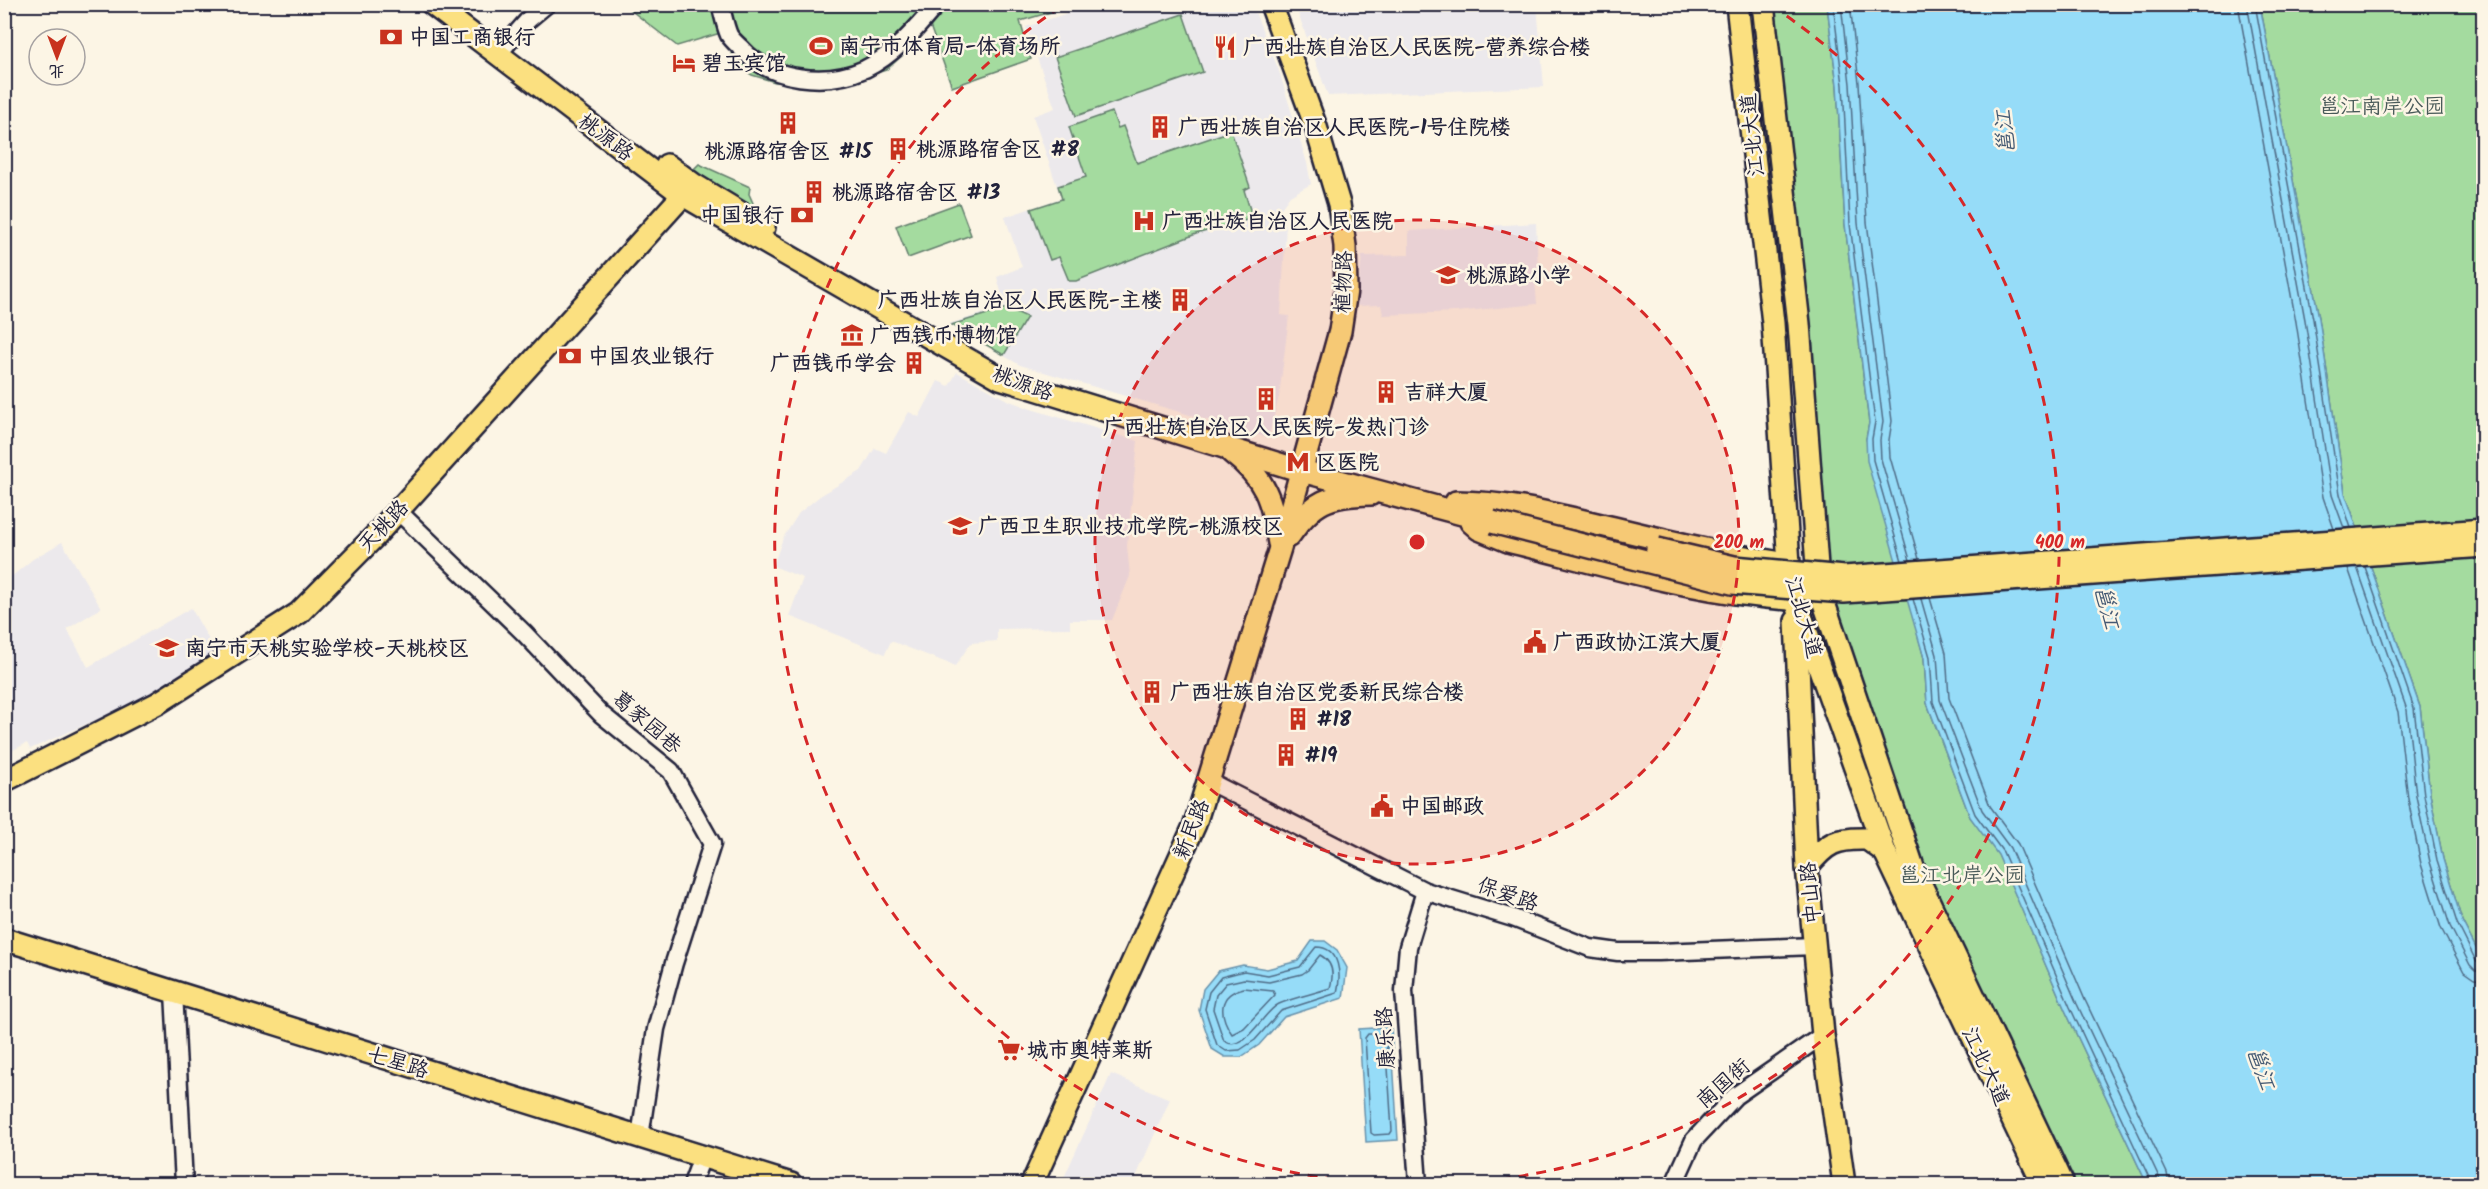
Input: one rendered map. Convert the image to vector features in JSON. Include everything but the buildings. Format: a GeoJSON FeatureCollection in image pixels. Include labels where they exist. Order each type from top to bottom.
{"type":"FeatureCollection","features":[{"type":"Feature","properties":{"kind":"main road","name":"桃源路"},"geometry":{"type":"LineString","coordinates":[[432,4],[688,190],[1000,378],[1223,446],[1304,464],[1493,517]]}},
{"type":"Feature","properties":{"kind":"main road","name":"桃源路"},"geometry":{"type":"LineString","coordinates":[[448,4],[688,190],[1003,370],[1304,464],[1388,493],[1456,506]]}},
{"type":"Feature","properties":{"kind":"main road","name":"植物路"},"geometry":{"type":"LineString","coordinates":[[1271,4],[1330,170],[1339,204],[1345,246],[1346,290],[1340,331],[1304,464]]}},
{"type":"Feature","properties":{"kind":"main road","name":"江北大道"},"geometry":{"type":"LineString","coordinates":[[1737,4],[1773,323],[1789,564],[1795,599],[1885,852],[2043,1185]]}},
{"type":"Feature","properties":{"kind":"main road","name":"江北大道"},"geometry":{"type":"LineString","coordinates":[[1763,4],[1799,324],[1817,566],[1823,600],[1914,870],[2063,1185]]}},
{"type":"Feature","properties":{"kind":"main road","name":"天桃路"},"geometry":{"type":"LineString","coordinates":[[4,781],[158,703],[299,613],[398,511],[688,190]]}},
{"type":"Feature","properties":{"kind":"main road"},"geometry":{"type":"LineString","coordinates":[[1223,446],[1251,467],[1263,486],[1272,506],[1280,549]]}},
{"type":"Feature","properties":{"kind":"main road","name":"新民路"},"geometry":{"type":"LineString","coordinates":[[1032,1185],[1195,824],[1210,782],[1304,464]]}},
{"type":"Feature","properties":{"kind":"main road"},"geometry":{"type":"LineString","coordinates":[[1280,549],[1300,519],[1314,506],[1334,497],[1388,493]]}},
{"type":"Feature","properties":{"kind":"main road"},"geometry":{"type":"LineString","coordinates":[[1456,506],[1492,502],[1730,555],[1817,566]]}},
{"type":"Feature","properties":{"kind":"main road"},"geometry":{"type":"LineString","coordinates":[[1456,506],[1479,529],[1508,541],[1717,591],[1823,600]]}},
{"type":"Feature","properties":{"kind":"main road"},"geometry":{"type":"LineString","coordinates":[[1493,517],[1734,567],[1844,577],[2484,530]]}},
{"type":"Feature","properties":{"kind":"main road"},"geometry":{"type":"LineString","coordinates":[[1493,517],[1732,583],[1844,592],[2484,546]]}},
{"type":"Feature","properties":{"kind":"main road","name":"中山路"},"geometry":{"type":"LineString","coordinates":[[1795,599],[1807,867],[1823,1035],[1844,1185]]}},
{"type":"Feature","properties":{"kind":"main road"},"geometry":{"type":"LineString","coordinates":[[1807,867],[1822,848],[1838,840],[1867,839],[1885,852]]}},
{"type":"Feature","properties":{"kind":"main road","name":"七星路"},"geometry":{"type":"LineString","coordinates":[[4,939],[791,1185]]}},
{"type":"Feature","properties":{"kind":"street"},"geometry":{"type":"LineString","coordinates":[[505,46],[529,19],[547,4]]}},
{"type":"Feature","properties":{"kind":"street"},"geometry":{"type":"LineString","coordinates":[[720,4],[730,36],[746,53],[770,70],[801,77],[832,78],[865,69],[885,56],[908,37],[937,4]]}},
{"type":"Feature","properties":{"kind":"street","name":"葛家园巷"},"geometry":{"type":"LineString","coordinates":[[398,511],[524,633],[601,714],[671,771],[712,844],[674,963],[656,1029],[640,1137]]}},
{"type":"Feature","properties":{"kind":"street","name":"保爱路"},"geometry":{"type":"LineString","coordinates":[[1210,782],[1425,891],[1513,918],[1590,948],[1618,952],[1814,946]]}},
{"type":"Feature","properties":{"kind":"street","name":"康乐路"},"geometry":{"type":"LineString","coordinates":[[1418,1185],[1404,991],[1408,947],[1425,891]]}},
{"type":"Feature","properties":{"kind":"street"},"geometry":{"type":"LineString","coordinates":[[174,992],[184,1185]]}},
{"type":"Feature","properties":{"kind":"street","name":"南国街"},"geometry":{"type":"LineString","coordinates":[[1674,1185],[1694,1140],[1735,1096],[1823,1035]]}},
{"type":"Feature","properties":{"kind":"street"},"geometry":{"type":"LineString","coordinates":[[692,1185],[702,1157]]}},
{"type":"Feature","properties":{"kind":"shaded area","name":"广西壮族自治区人民医院"},"geometry":{"type":"Polygon","coordinates":[[[1092,5],[1252,5],[1279,71],[1307,163],[1311,184],[1290,196],[1276,215],[1286,225],[1281,315],[1289,316],[1279,397],[1268,438],[1020,365],[948,324],[1005,307],[997,277],[1022,267],[1005,217],[1061,198],[1033,116],[1055,108],[1026,27],[1092,5]]]}},
{"type":"Feature","properties":{"kind":"shaded area"},"geometry":{"type":"Polygon","coordinates":[[[1295,5],[1537,5],[1544,87],[1328,96],[1295,5]]]}},
{"type":"Feature","properties":{"kind":"shaded area","name":"桃源路小学"},"geometry":{"type":"Polygon","coordinates":[[[1536,223],[1538,268],[1534,269],[1537,304],[1456,312],[1383,315],[1381,305],[1356,306],[1362,256],[1409,255],[1409,231],[1536,223]]]}},
{"type":"Feature","properties":{"kind":"shaded area","name":"广西卫生职业技术学院-桃源校区"},"geometry":{"type":"Polygon","coordinates":[[[957,372],[1007,400],[1138,441],[1127,546],[1130,576],[1112,620],[1070,620],[1070,628],[997,629],[997,641],[971,643],[955,666],[891,641],[885,654],[789,616],[803,578],[773,566],[783,538],[799,513],[820,496],[861,471],[875,448],[886,453],[909,412],[919,417],[938,381],[949,386],[957,372]]]}},
{"type":"Feature","properties":{"kind":"shaded area","name":"南宁市天桃实验学校-天桃校区"},"geometry":{"type":"Polygon","coordinates":[[[62,542],[101,608],[67,629],[88,667],[191,608],[217,654],[134,703],[30,749],[27,743],[5,754],[5,582],[33,559],[62,542]]]}},
{"type":"Feature","properties":{"kind":"shaded area"},"geometry":{"type":"Polygon","coordinates":[[[1111,1074],[1170,1099],[1133,1184],[1061,1184],[1111,1074]]]}},
{"type":"Feature","properties":{"kind":"green space","name":"南宁市体育局-体育场所"},"geometry":{"type":"Polygon","coordinates":[[[624,5],[1075,5],[1020,21],[1031,59],[952,87],[930,26],[914,45],[886,70],[835,86],[775,82],[752,75],[735,64],[724,32],[677,46],[624,5]]]}},
{"type":"Feature","properties":{"kind":"green space","name":"邕江北岸公园"},"geometry":{"type":"Polygon","coordinates":[[[1763,5],[1827,5],[1837,85],[1845,224],[1869,423],[1866,439],[1924,658],[1927,703],[1970,817],[1998,854],[2065,1010],[2147,1184],[2063,1184],[1914,870],[1823,600],[1763,5]]]}},
{"type":"Feature","properties":{"kind":"green space","name":"邕江南岸公园"},"geometry":{"type":"Polygon","coordinates":[[[2260,5],[2483,5],[2483,962],[2462,921],[2443,859],[2430,794],[2420,707],[2345,493],[2319,318],[2260,5]]]}},
{"type":"Feature","properties":{"kind":"green space"},"geometry":{"type":"Polygon","coordinates":[[[1183,14],[1203,72],[1076,116],[1055,57],[1183,14]]]}},
{"type":"Feature","properties":{"kind":"green space"},"geometry":{"type":"Polygon","coordinates":[[[1112,112],[1118,128],[1123,126],[1137,163],[1231,131],[1250,187],[1244,190],[1252,216],[1250,219],[1196,234],[1076,281],[1069,281],[1059,257],[1050,260],[1031,209],[1062,199],[1058,186],[1086,177],[1069,127],[1112,112]]]}},
{"type":"Feature","properties":{"kind":"green space"},"geometry":{"type":"Polygon","coordinates":[[[699,164],[750,187],[749,194],[753,203],[749,210],[691,172],[699,164]]]}},
{"type":"Feature","properties":{"kind":"green space"},"geometry":{"type":"Polygon","coordinates":[[[959,203],[971,235],[908,258],[896,226],[959,203]]]}},
{"type":"Feature","properties":{"kind":"green space"},"geometry":{"type":"Polygon","coordinates":[[[1007,308],[1027,317],[1004,355],[951,325],[1007,308]]]}},
{"type":"Feature","properties":{"kind":"water","name":"邕江"},"geometry":{"type":"Polygon","coordinates":[[[1827,5],[2260,5],[2319,318],[2345,493],[2420,707],[2430,794],[2443,859],[2462,921],[2483,962],[2483,1184],[2147,1184],[2065,1010],[1998,855],[1970,817],[1927,703],[1924,658],[1867,461],[1866,439],[1869,423],[1845,224],[1837,85],[1827,5]]]}},
{"type":"Feature","properties":{"kind":"water"},"geometry":{"type":"Polygon","coordinates":[[[1312,941],[1325,941],[1337,950],[1347,968],[1343,998],[1284,1017],[1259,1045],[1241,1057],[1225,1057],[1212,1049],[1199,1010],[1203,989],[1218,971],[1243,965],[1267,969],[1298,961],[1312,941]]]}},
{"type":"Feature","properties":{"kind":"water"},"geometry":{"type":"Polygon","coordinates":[[[1391,1027],[1398,1140],[1366,1142],[1359,1029],[1391,1027]]]}},
{"type":"Feature","properties":{"kind":"place","name":"中国工商银行"},"geometry":{"type":"Point","coordinates":[391,37]}},
{"type":"Feature","properties":{"kind":"place","name":"南宁市体育局-体育场所"},"geometry":{"type":"Point","coordinates":[821,46]}},
{"type":"Feature","properties":{"kind":"place","name":"广西壮族自治区人民医院-营养综合楼"},"geometry":{"type":"Point","coordinates":[1225,47]}},
{"type":"Feature","properties":{"kind":"place","name":"碧玉宾馆"},"geometry":{"type":"Point","coordinates":[684,63]}},
{"type":"Feature","properties":{"kind":"place","name":"桃源路宿舍区 #15"},"geometry":{"type":"Point","coordinates":[788,123]}},
{"type":"Feature","properties":{"kind":"place","name":"广西壮族自治区人民医院-1号住院楼"},"geometry":{"type":"Point","coordinates":[1160,127]}},
{"type":"Feature","properties":{"kind":"place","name":"桃源路宿舍区 #8"},"geometry":{"type":"Point","coordinates":[898,149]}},
{"type":"Feature","properties":{"kind":"place","name":"桃源路宿舍区 #13"},"geometry":{"type":"Point","coordinates":[814,192]}},
{"type":"Feature","properties":{"kind":"place","name":"中国银行"},"geometry":{"type":"Point","coordinates":[802,215]}},
{"type":"Feature","properties":{"kind":"place","name":"广西壮族自治区人民医院"},"geometry":{"type":"Point","coordinates":[1144,221]}},
{"type":"Feature","properties":{"kind":"place","name":"桃源路小学"},"geometry":{"type":"Point","coordinates":[1448,275]}},
{"type":"Feature","properties":{"kind":"place","name":"广西壮族自治区人民医院-主楼"},"geometry":{"type":"Point","coordinates":[1180,300]}},
{"type":"Feature","properties":{"kind":"place","name":"广西钱币博物馆"},"geometry":{"type":"Point","coordinates":[852,335]}},
{"type":"Feature","properties":{"kind":"place","name":"中国农业银行"},"geometry":{"type":"Point","coordinates":[570,356]}},
{"type":"Feature","properties":{"kind":"place","name":"广西钱币学会"},"geometry":{"type":"Point","coordinates":[914,363]}},
{"type":"Feature","properties":{"kind":"place","name":"吉祥大厦"},"geometry":{"type":"Point","coordinates":[1386,392]}},
{"type":"Feature","properties":{"kind":"place","name":"广西壮族自治区人民医院-发热门诊"},"geometry":{"type":"Point","coordinates":[1266,399]}},
{"type":"Feature","properties":{"kind":"place","name":"区医院"},"geometry":{"type":"Point","coordinates":[1298,462]}},
{"type":"Feature","properties":{"kind":"place","name":"广西卫生职业技术学院-桃源校区"},"geometry":{"type":"Point","coordinates":[960,526]}},
{"type":"Feature","properties":{"kind":"place","name":"广西政协江滨大厦"},"geometry":{"type":"Point","coordinates":[1535,642]}},
{"type":"Feature","properties":{"kind":"place","name":"南宁市天桃实验学校-天桃校区"},"geometry":{"type":"Point","coordinates":[167,648]}},
{"type":"Feature","properties":{"kind":"place","name":"广西壮族自治区党委新民综合楼"},"geometry":{"type":"Point","coordinates":[1152,692]}},
{"type":"Feature","properties":{"kind":"place","name":"#18"},"geometry":{"type":"Point","coordinates":[1298,719]}},
{"type":"Feature","properties":{"kind":"place","name":"#19"},"geometry":{"type":"Point","coordinates":[1286,755]}},
{"type":"Feature","properties":{"kind":"place","name":"中国邮政"},"geometry":{"type":"Point","coordinates":[1382,806]}},
{"type":"Feature","properties":{"kind":"place","name":"城市奥特莱斯"},"geometry":{"type":"Point","coordinates":[1009,1050]}}]}
